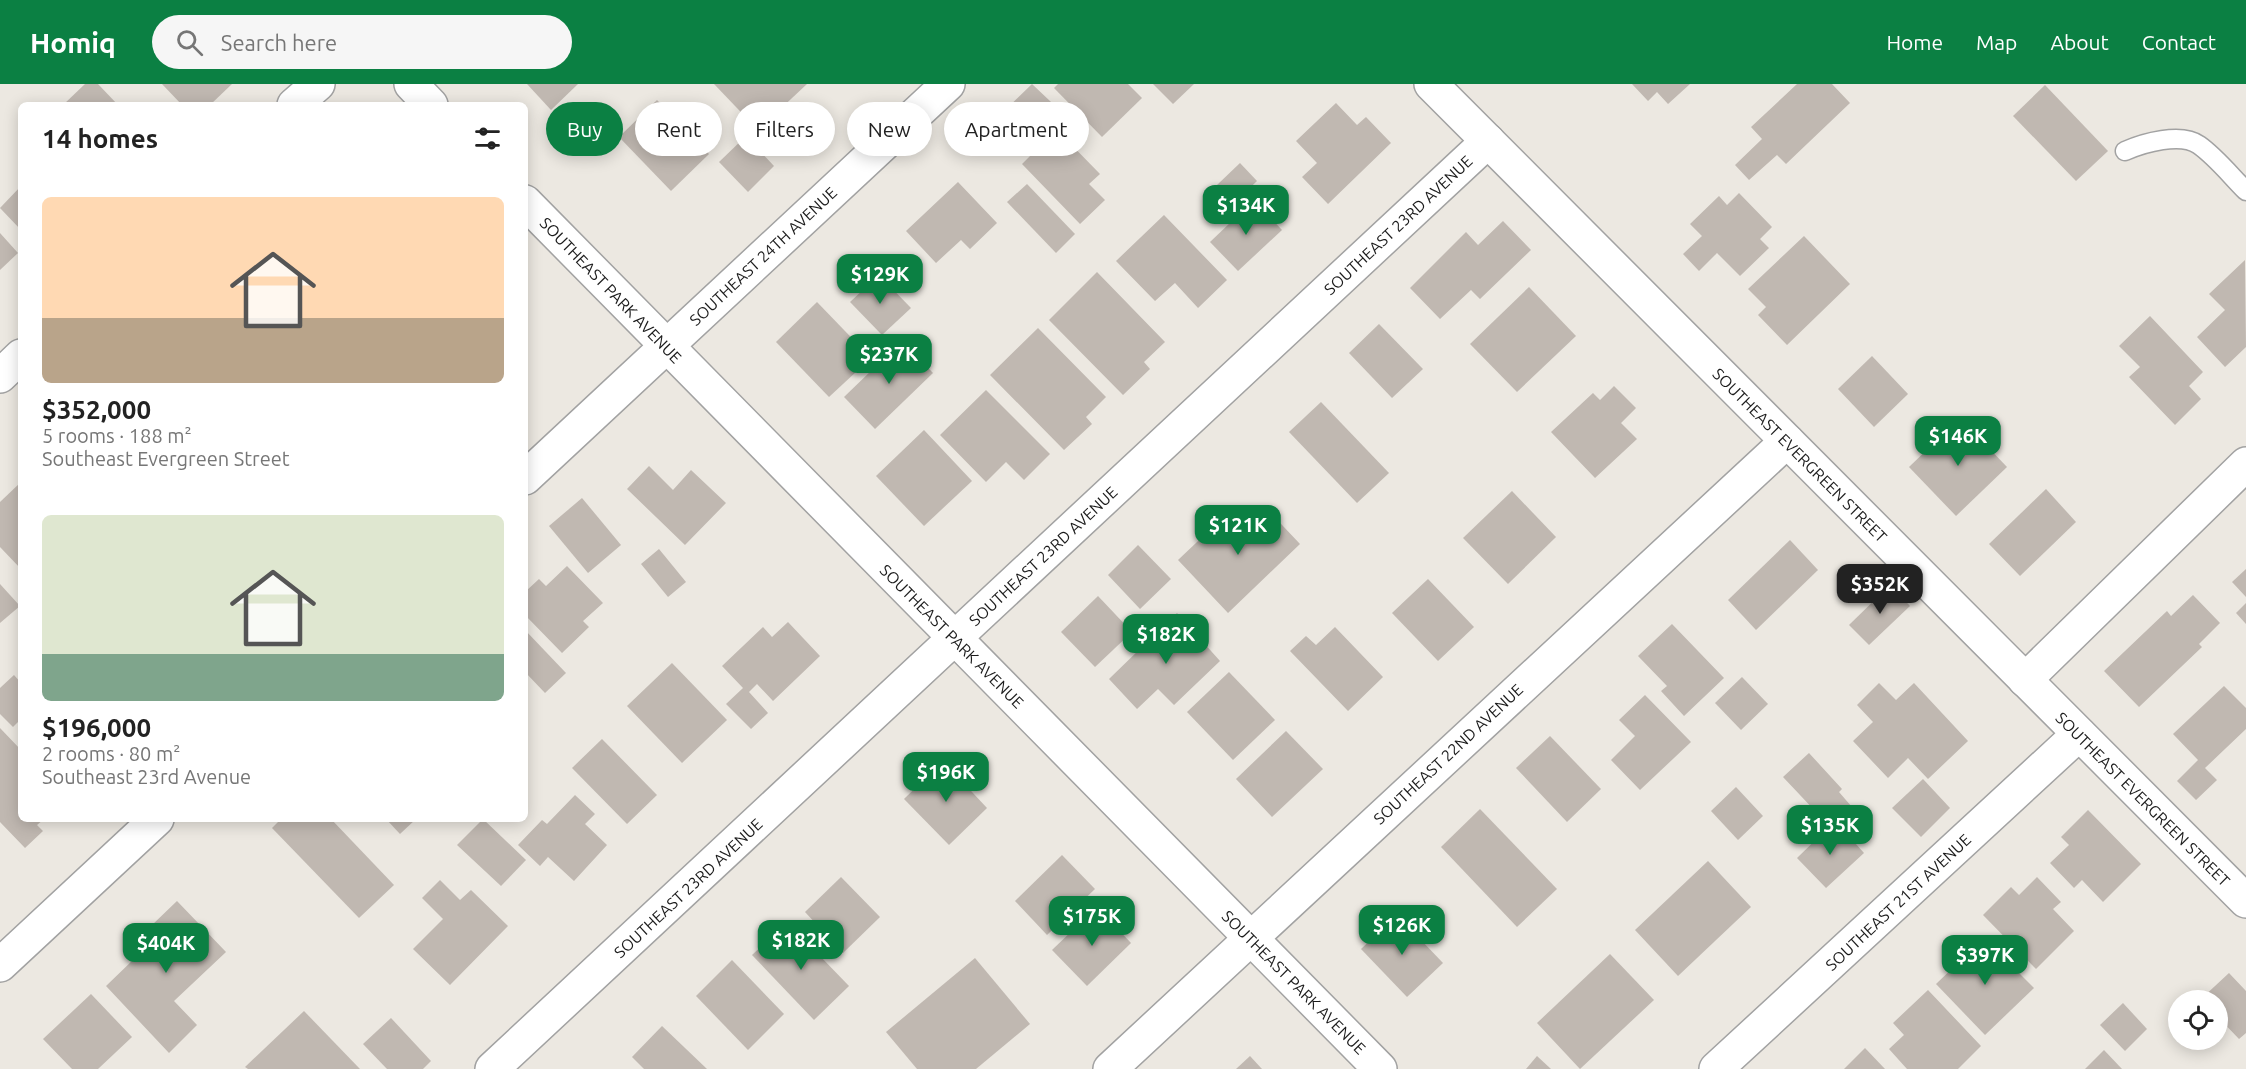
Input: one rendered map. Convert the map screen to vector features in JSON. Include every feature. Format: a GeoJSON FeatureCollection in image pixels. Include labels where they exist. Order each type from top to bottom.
{"type":"FeatureCollection","features":[{"type":"Feature","properties":{"kind":"street"},"geometry":{"type":"LineString","coordinates":[[297,102],[318,84]]}},
{"type":"Feature","properties":{"kind":"street"},"geometry":{"type":"LineString","coordinates":[[411,84],[428,102]]}},
{"type":"Feature","properties":{"kind":"street","name":"SOUTHEAST 24TH AVENUE"},"geometry":{"type":"LineString","coordinates":[[528,475],[948,84]]}},
{"type":"Feature","properties":{"kind":"street","name":"SOUTHEAST EVERGREEN STREET"},"geometry":{"type":"LineString","coordinates":[[1431,84],[2246,901]]}},
{"type":"Feature","properties":{"kind":"street","name":"SOUTHEAST 23RD AVENUE"},"geometry":{"type":"LineString","coordinates":[[492,1069],[1488,141]]}},
{"type":"Feature","properties":{"kind":"street","name":"SOUTHEAST PARK AVENUE"},"geometry":{"type":"LineString","coordinates":[[528,205],[1380,1069]]}},
{"type":"Feature","properties":{"kind":"street"},"geometry":{"type":"LineString","coordinates":[[0,376],[18,359]]}},
{"type":"Feature","properties":{"kind":"street","name":"SOUTHEAST 22ND AVENUE"},"geometry":{"type":"LineString","coordinates":[[1110,1069],[1249,937],[1787,441]]}},
{"type":"Feature","properties":{"kind":"street"},"geometry":{"type":"LineString","coordinates":[[2025,680],[2246,464]]}},
{"type":"Feature","properties":{"kind":"street","name":"SOUTHEAST 21ST AVENUE"},"geometry":{"type":"LineString","coordinates":[[1716,1069],[2079,734]]}},
{"type":"Feature","properties":{"kind":"street"},"geometry":{"type":"LineString","coordinates":[[0,965],[154,822]]}},
{"type":"Feature","properties":{"kind":"lane"},"geometry":{"type":"LineString","coordinates":[[2126,151],[2141,144],[2180,139],[2197,143],[2246,191]]}},
{"type":"Feature","properties":{"kind":"building"},"geometry":{"type":"Polygon","coordinates":[[[85,84],[98,84],[115,102],[66,102],[85,84]]]}},
{"type":"Feature","properties":{"kind":"building"},"geometry":{"type":"Polygon","coordinates":[[[162,84],[232,84],[213,102],[179,102],[162,84]]]}},
{"type":"Feature","properties":{"kind":"building"},"geometry":{"type":"Polygon","coordinates":[[[527,84],[578,84],[559,102],[546,102],[546,105],[527,84]]]}},
{"type":"Feature","properties":{"kind":"building"},"geometry":{"type":"Polygon","coordinates":[[[714,84],[807,84],[788,102],[734,102],[734,105],[714,84]]]}},
{"type":"Feature","properties":{"kind":"building"},"geometry":{"type":"Polygon","coordinates":[[[1032,84],[1051,102],[1013,102],[1032,84]]]}},
{"type":"Feature","properties":{"kind":"building"},"geometry":{"type":"Polygon","coordinates":[[[1058,84],[1128,84],[1142,98],[1102,137],[1089,124],[1089,102],[1068,102],[1054,88],[1058,84]]]}},
{"type":"Feature","properties":{"kind":"building"},"geometry":{"type":"Polygon","coordinates":[[[1153,84],[1194,84],[1173,104],[1153,84]]]}},
{"type":"Feature","properties":{"kind":"building"},"geometry":{"type":"Polygon","coordinates":[[[1632,84],[1690,84],[1668,104],[1657,92],[1648,101],[1632,84]]]}},
{"type":"Feature","properties":{"kind":"building"},"geometry":{"type":"Polygon","coordinates":[[[1797,84],[1832,84],[1850,103],[1786,164],[1777,155],[1749,180],[1735,165],[1762,139],[1751,127],[1797,84]]]}},
{"type":"Feature","properties":{"kind":"building"},"geometry":{"type":"Polygon","coordinates":[[[2045,85],[2108,151],[2076,181],[2013,116],[2045,85]]]}},
{"type":"Feature","properties":{"kind":"building"},"geometry":{"type":"Polygon","coordinates":[[[1336,103],[1357,125],[1366,117],[1391,143],[1328,204],[1302,177],[1317,163],[1296,141],[1336,103]]]}},
{"type":"Feature","properties":{"kind":"building"},"geometry":{"type":"Polygon","coordinates":[[[635,121],[635,154],[623,141],[623,133],[635,121]]]}},
{"type":"Feature","properties":{"kind":"building"},"geometry":{"type":"Polygon","coordinates":[[[734,148],[734,156],[765,156],[774,166],[748,192],[719,162],[734,148]]]}},
{"type":"Feature","properties":{"kind":"building"},"geometry":{"type":"Polygon","coordinates":[[[637,156],[707,156],[671,191],[637,156]]]}},
{"type":"Feature","properties":{"kind":"building"},"geometry":{"type":"Polygon","coordinates":[[[1030,156],[1082,156],[1100,174],[1089,184],[1105,200],[1080,224],[1022,164],[1030,156]]]}},
{"type":"Feature","properties":{"kind":"building"},"geometry":{"type":"Polygon","coordinates":[[[1240,163],[1257,181],[1234,203],[1217,185],[1240,163]]]}},
{"type":"Feature","properties":{"kind":"building"},"geometry":{"type":"Polygon","coordinates":[[[958,182],[997,223],[970,249],[961,240],[936,263],[906,231],[958,182]]]}},
{"type":"Feature","properties":{"kind":"building"},"geometry":{"type":"Polygon","coordinates":[[[1027,184],[1075,234],[1056,253],[1007,202],[1027,184]]]}},
{"type":"Feature","properties":{"kind":"building"},"geometry":{"type":"Polygon","coordinates":[[[18,189],[18,227],[0,208],[18,189]]]}},
{"type":"Feature","properties":{"kind":"building"},"geometry":{"type":"Polygon","coordinates":[[[1739,193],[1772,227],[1760,239],[1769,248],[1740,276],[1717,253],[1699,271],[1683,254],[1702,236],[1690,224],[1719,196],[1727,205],[1739,193]]]}},
{"type":"Feature","properties":{"kind":"building"},"geometry":{"type":"Polygon","coordinates":[[[1254,200],[1282,230],[1238,271],[1210,242],[1254,200]]]}},
{"type":"Feature","properties":{"kind":"building"},"geometry":{"type":"Polygon","coordinates":[[[1164,215],[1227,280],[1198,308],[1175,283],[1155,301],[1116,261],[1164,215]]]}},
{"type":"Feature","properties":{"kind":"building"},"geometry":{"type":"Polygon","coordinates":[[[1503,221],[1531,250],[1480,299],[1471,290],[1440,319],[1410,288],[1466,232],[1478,245],[1503,221]]]}},
{"type":"Feature","properties":{"kind":"building"},"geometry":{"type":"Polygon","coordinates":[[[0,233],[18,253],[0,270],[0,233]]]}},
{"type":"Feature","properties":{"kind":"building"},"geometry":{"type":"Polygon","coordinates":[[[1804,236],[1850,284],[1787,345],[1758,315],[1766,307],[1748,289],[1804,236]]]}},
{"type":"Feature","properties":{"kind":"building"},"geometry":{"type":"Polygon","coordinates":[[[2245,260],[2246,347],[2225,367],[2197,337],[2225,310],[2209,294],[2245,260]]]}},
{"type":"Feature","properties":{"kind":"building"},"geometry":{"type":"Polygon","coordinates":[[[1097,272],[1165,342],[1144,362],[1150,369],[1123,395],[1049,320],[1097,272]]]}},
{"type":"Feature","properties":{"kind":"building"},"geometry":{"type":"Polygon","coordinates":[[[879,275],[911,308],[882,335],[850,302],[879,275]]]}},
{"type":"Feature","properties":{"kind":"building"},"geometry":{"type":"Polygon","coordinates":[[[1529,287],[1576,336],[1517,392],[1470,344],[1529,287]]]}},
{"type":"Feature","properties":{"kind":"building"},"geometry":{"type":"Polygon","coordinates":[[[817,302],[871,358],[829,397],[776,342],[817,302]]]}},
{"type":"Feature","properties":{"kind":"building"},"geometry":{"type":"Polygon","coordinates":[[[2150,316],[2203,372],[2189,386],[2201,399],[2175,425],[2129,377],[2140,367],[2119,346],[2150,316]]]}},
{"type":"Feature","properties":{"kind":"building"},"geometry":{"type":"Polygon","coordinates":[[[1379,324],[1423,369],[1392,398],[1349,353],[1379,324]]]}},
{"type":"Feature","properties":{"kind":"building"},"geometry":{"type":"Polygon","coordinates":[[[1038,328],[1106,397],[1086,417],[1092,424],[1064,450],[990,375],[1038,328]]]}},
{"type":"Feature","properties":{"kind":"building"},"geometry":{"type":"Polygon","coordinates":[[[902,341],[933,373],[875,429],[844,397],[902,341]]]}},
{"type":"Feature","properties":{"kind":"building"},"geometry":{"type":"Polygon","coordinates":[[[1872,356],[1908,394],[1874,427],[1838,389],[1872,356]]]}},
{"type":"Feature","properties":{"kind":"building"},"geometry":{"type":"Polygon","coordinates":[[[1614,386],[1636,408],[1621,423],[1637,439],[1595,478],[1551,432],[1593,393],[1600,400],[1614,386]]]}},
{"type":"Feature","properties":{"kind":"building"},"geometry":{"type":"Polygon","coordinates":[[[986,390],[1050,454],[1024,480],[1006,462],[986,482],[940,435],[986,390]]]}},
{"type":"Feature","properties":{"kind":"building"},"geometry":{"type":"Polygon","coordinates":[[[1321,402],[1389,473],[1357,503],[1289,432],[1321,402]]]}},
{"type":"Feature","properties":{"kind":"building"},"geometry":{"type":"Polygon","coordinates":[[[1960,418],[2007,467],[1956,516],[1909,467],[1960,418]]]}},
{"type":"Feature","properties":{"kind":"building"},"geometry":{"type":"Polygon","coordinates":[[[924,430],[972,481],[924,526],[876,476],[924,430]]]}},
{"type":"Feature","properties":{"kind":"building"},"geometry":{"type":"Polygon","coordinates":[[[649,466],[673,490],[691,470],[726,503],[685,545],[627,489],[649,466]]]}},
{"type":"Feature","properties":{"kind":"building"},"geometry":{"type":"Polygon","coordinates":[[[18,485],[18,566],[0,547],[0,502],[18,485]]]}},
{"type":"Feature","properties":{"kind":"building"},"geometry":{"type":"Polygon","coordinates":[[[2046,489],[2076,522],[2020,576],[1989,544],[2046,489]]]}},
{"type":"Feature","properties":{"kind":"building"},"geometry":{"type":"Polygon","coordinates":[[[1512,491],[1556,537],[1508,584],[1463,538],[1512,491]]]}},
{"type":"Feature","properties":{"kind":"building"},"geometry":{"type":"Polygon","coordinates":[[[582,498],[621,545],[588,573],[549,526],[582,498]]]}},
{"type":"Feature","properties":{"kind":"building"},"geometry":{"type":"Polygon","coordinates":[[[1234,507],[1251,525],[1267,509],[1300,544],[1228,613],[1178,560],[1234,507]]]}},
{"type":"Feature","properties":{"kind":"building"},"geometry":{"type":"Polygon","coordinates":[[[1790,540],[1818,570],[1756,630],[1728,600],[1790,540]]]}},
{"type":"Feature","properties":{"kind":"building"},"geometry":{"type":"Polygon","coordinates":[[[1138,545],[1171,579],[1140,609],[1108,575],[1138,545]]]}},
{"type":"Feature","properties":{"kind":"building"},"geometry":{"type":"Polygon","coordinates":[[[659,549],[686,582],[668,597],[641,564],[659,549]]]}},
{"type":"Feature","properties":{"kind":"building"},"geometry":{"type":"Polygon","coordinates":[[[567,566],[603,603],[583,621],[589,627],[562,653],[528,618],[528,589],[539,579],[546,586],[567,566]]]}},
{"type":"Feature","properties":{"kind":"building"},"geometry":{"type":"Polygon","coordinates":[[[2246,569],[2246,597],[2232,582],[2246,569]]]}},
{"type":"Feature","properties":{"kind":"building"},"geometry":{"type":"Polygon","coordinates":[[[1428,579],[1474,627],[1438,661],[1392,613],[1428,579]]]}},
{"type":"Feature","properties":{"kind":"building"},"geometry":{"type":"Polygon","coordinates":[[[0,584],[18,604],[18,608],[0,623],[0,584]]]}},
{"type":"Feature","properties":{"kind":"building"},"geometry":{"type":"Polygon","coordinates":[[[1890,585],[1910,606],[1869,645],[1849,625],[1890,585]]]}},
{"type":"Feature","properties":{"kind":"building"},"geometry":{"type":"Polygon","coordinates":[[[2193,595],[2220,623],[2199,644],[2202,647],[2139,707],[2104,671],[2167,611],[2171,616],[2193,595]]]}},
{"type":"Feature","properties":{"kind":"building"},"geometry":{"type":"Polygon","coordinates":[[[1098,596],[1132,632],[1095,667],[1061,632],[1098,596]]]}},
{"type":"Feature","properties":{"kind":"building"},"geometry":{"type":"Polygon","coordinates":[[[2246,603],[2246,624],[2236,613],[2246,603]]]}},
{"type":"Feature","properties":{"kind":"building"},"geometry":{"type":"Polygon","coordinates":[[[1177,613],[1220,661],[1174,705],[1158,689],[1137,709],[1109,679],[1177,613]]]}},
{"type":"Feature","properties":{"kind":"building"},"geometry":{"type":"Polygon","coordinates":[[[788,622],[820,656],[773,701],[757,684],[749,692],[768,713],[751,729],[726,704],[743,688],[722,666],[763,627],[772,637],[788,622]]]}},
{"type":"Feature","properties":{"kind":"building"},"geometry":{"type":"Polygon","coordinates":[[[1672,624],[1724,678],[1684,716],[1661,691],[1667,686],[1638,656],[1672,624]]]}},
{"type":"Feature","properties":{"kind":"building"},"geometry":{"type":"Polygon","coordinates":[[[1335,627],[1383,677],[1348,711],[1290,651],[1306,636],[1316,645],[1335,627]]]}},
{"type":"Feature","properties":{"kind":"building"},"geometry":{"type":"Polygon","coordinates":[[[528,633],[566,673],[545,693],[528,675],[528,633]]]}},
{"type":"Feature","properties":{"kind":"building"},"geometry":{"type":"Polygon","coordinates":[[[672,663],[727,720],[682,763],[627,706],[672,663]]]}},
{"type":"Feature","properties":{"kind":"building"},"geometry":{"type":"Polygon","coordinates":[[[1229,672],[1275,720],[1233,760],[1187,712],[1229,672]]]}},
{"type":"Feature","properties":{"kind":"building"},"geometry":{"type":"Polygon","coordinates":[[[14,675],[18,680],[18,722],[13,727],[0,714],[0,688],[14,675]]]}},
{"type":"Feature","properties":{"kind":"building"},"geometry":{"type":"Polygon","coordinates":[[[1742,677],[1768,704],[1741,730],[1715,703],[1742,677]]]}},
{"type":"Feature","properties":{"kind":"building"},"geometry":{"type":"Polygon","coordinates":[[[1879,683],[1896,700],[1914,683],[1968,741],[1928,779],[1908,758],[1888,778],[1853,741],[1873,722],[1857,705],[1879,683]]]}},
{"type":"Feature","properties":{"kind":"building"},"geometry":{"type":"Polygon","coordinates":[[[2224,686],[2246,708],[2246,729],[2205,768],[2217,780],[2196,800],[2177,781],[2198,760],[2173,734],[2224,686]]]}},
{"type":"Feature","properties":{"kind":"building"},"geometry":{"type":"Polygon","coordinates":[[[1645,695],[1691,742],[1640,790],[1611,760],[1635,736],[1619,720],[1645,695]]]}},
{"type":"Feature","properties":{"kind":"building"},"geometry":{"type":"Polygon","coordinates":[[[0,728],[18,747],[18,822],[40,822],[37,825],[43,831],[25,848],[0,822],[0,728]]]}},
{"type":"Feature","properties":{"kind":"building"},"geometry":{"type":"Polygon","coordinates":[[[1286,731],[1323,769],[1272,817],[1236,779],[1286,731]]]}},
{"type":"Feature","properties":{"kind":"building"},"geometry":{"type":"Polygon","coordinates":[[[1550,736],[1601,789],[1567,822],[1516,768],[1550,736]]]}},
{"type":"Feature","properties":{"kind":"building"},"geometry":{"type":"Polygon","coordinates":[[[602,739],[657,795],[627,824],[572,768],[602,739]]]}},
{"type":"Feature","properties":{"kind":"building"},"geometry":{"type":"Polygon","coordinates":[[[1809,753],[1842,789],[1839,792],[1858,814],[1840,831],[1820,810],[1817,813],[1783,777],[1809,753]]]}},
{"type":"Feature","properties":{"kind":"building"},"geometry":{"type":"Polygon","coordinates":[[[943,761],[987,808],[949,845],[904,799],[943,761]]]}},
{"type":"Feature","properties":{"kind":"building"},"geometry":{"type":"Polygon","coordinates":[[[1923,779],[1950,808],[1921,837],[1892,808],[1923,779]]]}},
{"type":"Feature","properties":{"kind":"building"},"geometry":{"type":"Polygon","coordinates":[[[1736,787],[1763,816],[1738,840],[1711,811],[1736,787]]]}},
{"type":"Feature","properties":{"kind":"building"},"geometry":{"type":"Polygon","coordinates":[[[575,795],[595,814],[585,824],[607,845],[574,881],[548,857],[540,866],[518,845],[542,820],[547,824],[575,795]]]}},
{"type":"Feature","properties":{"kind":"building"},"geometry":{"type":"Polygon","coordinates":[[[1480,809],[1557,889],[1517,927],[1441,847],[1480,809]]]}},
{"type":"Feature","properties":{"kind":"building"},"geometry":{"type":"Polygon","coordinates":[[[2088,810],[2141,864],[2103,902],[2082,880],[2074,888],[2050,863],[2069,845],[2061,837],[2088,810]]]}},
{"type":"Feature","properties":{"kind":"building"},"geometry":{"type":"Polygon","coordinates":[[[278,822],[334,822],[394,885],[359,918],[272,828],[278,822]]]}},
{"type":"Feature","properties":{"kind":"building"},"geometry":{"type":"Polygon","coordinates":[[[389,822],[413,822],[400,834],[389,822]]]}},
{"type":"Feature","properties":{"kind":"building"},"geometry":{"type":"Polygon","coordinates":[[[480,822],[486,822],[526,860],[501,886],[457,845],[480,822]]]}},
{"type":"Feature","properties":{"kind":"building"},"geometry":{"type":"Polygon","coordinates":[[[1831,825],[1842,836],[1846,833],[1864,853],[1826,888],[1797,858],[1831,825]]]}},
{"type":"Feature","properties":{"kind":"building"},"geometry":{"type":"Polygon","coordinates":[[[1062,855],[1095,889],[1047,935],[1015,901],[1062,855]]]}},
{"type":"Feature","properties":{"kind":"building"},"geometry":{"type":"Polygon","coordinates":[[[1708,861],[1751,907],[1678,976],[1635,930],[1708,861]]]}},
{"type":"Feature","properties":{"kind":"building"},"geometry":{"type":"Polygon","coordinates":[[[841,877],[880,917],[843,953],[805,912],[841,877]]]}},
{"type":"Feature","properties":{"kind":"building"},"geometry":{"type":"Polygon","coordinates":[[[2037,877],[2061,902],[2053,909],[2074,931],[2036,969],[1983,915],[2011,887],[2019,895],[2037,877]]]}},
{"type":"Feature","properties":{"kind":"building"},"geometry":{"type":"Polygon","coordinates":[[[440,880],[460,900],[471,890],[508,926],[450,985],[413,949],[443,919],[422,898],[440,880]]]}},
{"type":"Feature","properties":{"kind":"building"},"geometry":{"type":"Polygon","coordinates":[[[177,901],[226,952],[174,1001],[197,1025],[169,1053],[106,986],[134,959],[126,950],[177,901]]]}},
{"type":"Feature","properties":{"kind":"building"},"geometry":{"type":"Polygon","coordinates":[[[1097,907],[1131,943],[1087,986],[1052,950],[1097,907]]]}},
{"type":"Feature","properties":{"kind":"building"},"geometry":{"type":"Polygon","coordinates":[[[1397,915],[1443,963],[1407,997],[1361,949],[1397,915]]]}},
{"type":"Feature","properties":{"kind":"building"},"geometry":{"type":"Polygon","coordinates":[[[787,922],[849,986],[814,1020],[752,955],[787,922]]]}},
{"type":"Feature","properties":{"kind":"building"},"geometry":{"type":"Polygon","coordinates":[[[1984,938],[2034,988],[1985,1035],[1936,984],[1984,938]]]}},
{"type":"Feature","properties":{"kind":"building"},"geometry":{"type":"Polygon","coordinates":[[[1610,954],[1654,1000],[1580,1069],[1537,1023],[1610,954]]]}},
{"type":"Feature","properties":{"kind":"building"},"geometry":{"type":"Polygon","coordinates":[[[975,958],[1030,1024],[976,1069],[917,1069],[886,1032],[975,958]]]}},
{"type":"Feature","properties":{"kind":"building"},"geometry":{"type":"Polygon","coordinates":[[[732,960],[784,1014],[748,1050],[696,996],[732,960]]]}},
{"type":"Feature","properties":{"kind":"building"},"geometry":{"type":"Polygon","coordinates":[[[2229,973],[2246,991],[2246,1033],[2239,1039],[2228,1028],[2228,990],[2211,990],[2229,973]]]}},
{"type":"Feature","properties":{"kind":"building"},"geometry":{"type":"Polygon","coordinates":[[[1928,990],[1981,1046],[1958,1069],[1907,1069],[1889,1049],[1904,1035],[1893,1023],[1928,990]]]}},
{"type":"Feature","properties":{"kind":"building"},"geometry":{"type":"Polygon","coordinates":[[[91,994],[132,1037],[98,1069],[72,1069],[43,1039],[91,994]]]}},
{"type":"Feature","properties":{"kind":"building"},"geometry":{"type":"Polygon","coordinates":[[[2123,1003],[2147,1029],[2125,1051],[2100,1025],[2123,1003]]]}},
{"type":"Feature","properties":{"kind":"building"},"geometry":{"type":"Polygon","coordinates":[[[304,1011],[360,1069],[248,1069],[245,1067],[304,1011]]]}},
{"type":"Feature","properties":{"kind":"building"},"geometry":{"type":"Polygon","coordinates":[[[391,1018],[431,1061],[423,1069],[387,1069],[363,1044],[391,1018]]]}},
{"type":"Feature","properties":{"kind":"building"},"geometry":{"type":"Polygon","coordinates":[[[662,1026],[707,1069],[644,1069],[632,1057],[662,1026]]]}},
{"type":"Feature","properties":{"kind":"building"},"geometry":{"type":"Polygon","coordinates":[[[1865,1048],[1885,1069],[1844,1069],[1865,1048]]]}},
{"type":"Feature","properties":{"kind":"building"},"geometry":{"type":"Polygon","coordinates":[[[2104,1050],[2122,1069],[2085,1069],[2104,1050]]]}},
{"type":"Feature","properties":{"kind":"building"},"geometry":{"type":"Polygon","coordinates":[[[1250,1056],[1262,1069],[1236,1069],[1250,1056]]]}},
{"type":"Feature","properties":{"kind":"building"},"geometry":{"type":"Polygon","coordinates":[[[1537,1056],[1551,1069],[1526,1069],[1537,1056]]]}}]}
